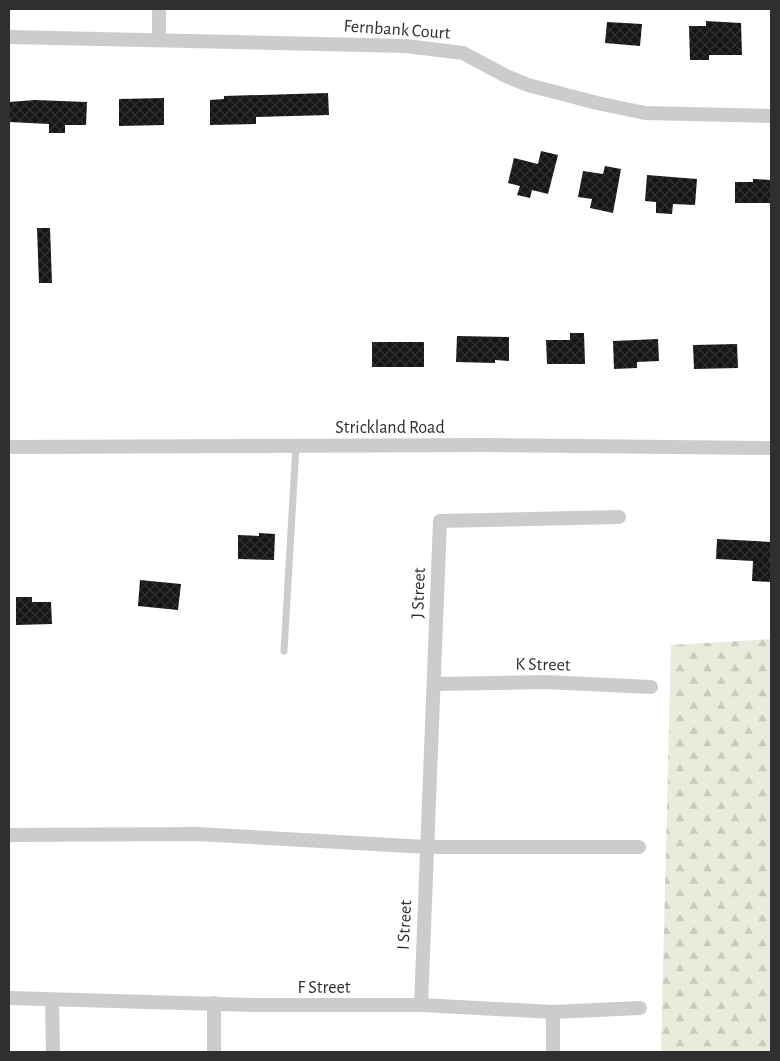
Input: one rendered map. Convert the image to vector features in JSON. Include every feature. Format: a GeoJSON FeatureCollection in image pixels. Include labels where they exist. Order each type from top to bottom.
{"type":"FeatureCollection","features":[{"type":"Feature","properties":{"kind":"street"},"geometry":{"type":"LineString","coordinates":[[158,9],[159,39]]}},
{"type":"Feature","properties":{"kind":"street","name":"Fernbank Court"},"geometry":{"type":"LineString","coordinates":[[9,37],[406,46],[463,53],[520,82],[597,103],[645,113],[771,116]]}},
{"type":"Feature","properties":{"kind":"street","name":"Strickland Road"},"geometry":{"type":"LineString","coordinates":[[9,448],[552,445],[771,448]]}},
{"type":"Feature","properties":{"kind":"street","name":"J Street"},"geometry":{"type":"LineString","coordinates":[[427,847],[440,521],[619,517]]}},
{"type":"Feature","properties":{"kind":"street","name":"K Street"},"geometry":{"type":"LineString","coordinates":[[434,684],[545,682],[651,687]]}},
{"type":"Feature","properties":{"kind":"street"},"geometry":{"type":"LineString","coordinates":[[9,835],[197,834],[427,847],[639,847]]}},
{"type":"Feature","properties":{"kind":"street","name":"I Street"},"geometry":{"type":"LineString","coordinates":[[421,1005],[427,847]]}},
{"type":"Feature","properties":{"kind":"street","name":"F Street"},"geometry":{"type":"LineString","coordinates":[[9,998],[214,1003],[421,1005],[553,1012],[640,1008]]}},
{"type":"Feature","properties":{"kind":"street"},"geometry":{"type":"LineString","coordinates":[[52,1000],[52,1052]]}},
{"type":"Feature","properties":{"kind":"street"},"geometry":{"type":"LineString","coordinates":[[214,1003],[214,1052]]}},
{"type":"Feature","properties":{"kind":"street"},"geometry":{"type":"LineString","coordinates":[[553,1012],[553,1052]]}},
{"type":"Feature","properties":{"kind":"lane"},"geometry":{"type":"LineString","coordinates":[[284,651],[296,446]]}},
{"type":"Feature","properties":{"kind":"green space"},"geometry":{"type":"Polygon","coordinates":[[[771,639],[771,1052],[661,1052],[671,645],[771,639]]]}},
{"type":"Feature","properties":{"kind":"building"},"geometry":{"type":"Polygon","coordinates":[[[706,21],[741,23],[742,55],[709,55],[709,60],[690,60],[689,26],[706,26],[706,21]]]}},
{"type":"Feature","properties":{"kind":"building"},"geometry":{"type":"Polygon","coordinates":[[[607,22],[642,24],[640,46],[605,43],[607,22]]]}},
{"type":"Feature","properties":{"kind":"building"},"geometry":{"type":"Polygon","coordinates":[[[328,93],[329,115],[256,117],[256,124],[210,125],[210,100],[224,99],[224,96],[328,93]]]}},
{"type":"Feature","properties":{"kind":"building"},"geometry":{"type":"Polygon","coordinates":[[[164,98],[164,125],[119,126],[119,99],[164,98]]]}},
{"type":"Feature","properties":{"kind":"building"},"geometry":{"type":"Polygon","coordinates":[[[35,100],[87,102],[86,125],[65,125],[65,133],[49,133],[49,124],[9,122],[9,102],[35,100]]]}},
{"type":"Feature","properties":{"kind":"building"},"geometry":{"type":"Polygon","coordinates":[[[541,151],[558,155],[548,194],[532,190],[530,198],[517,195],[520,186],[508,183],[514,158],[538,164],[541,151]]]}},
{"type":"Feature","properties":{"kind":"building"},"geometry":{"type":"Polygon","coordinates":[[[605,166],[621,169],[613,213],[590,208],[592,199],[578,197],[583,171],[603,174],[605,166]]]}},
{"type":"Feature","properties":{"kind":"building"},"geometry":{"type":"Polygon","coordinates":[[[647,175],[697,179],[695,205],[673,204],[672,214],[656,213],[656,202],[645,201],[647,175]]]}},
{"type":"Feature","properties":{"kind":"building"},"geometry":{"type":"Polygon","coordinates":[[[753,179],[771,180],[771,203],[735,203],[735,182],[753,182],[753,179]]]}},
{"type":"Feature","properties":{"kind":"building"},"geometry":{"type":"Polygon","coordinates":[[[37,228],[50,228],[52,283],[39,283],[37,228]]]}},
{"type":"Feature","properties":{"kind":"building"},"geometry":{"type":"Polygon","coordinates":[[[570,333],[584,333],[585,364],[547,364],[546,340],[570,340],[570,333]]]}},
{"type":"Feature","properties":{"kind":"building"},"geometry":{"type":"Polygon","coordinates":[[[457,336],[509,337],[509,361],[495,360],[495,363],[456,362],[457,336]]]}},
{"type":"Feature","properties":{"kind":"building"},"geometry":{"type":"Polygon","coordinates":[[[658,339],[659,361],[637,362],[637,368],[614,369],[613,341],[658,339]]]}},
{"type":"Feature","properties":{"kind":"building"},"geometry":{"type":"Polygon","coordinates":[[[372,342],[424,342],[424,367],[372,367],[372,342]]]}},
{"type":"Feature","properties":{"kind":"building"},"geometry":{"type":"Polygon","coordinates":[[[737,344],[738,368],[694,369],[693,345],[737,344]]]}},
{"type":"Feature","properties":{"kind":"building"},"geometry":{"type":"Polygon","coordinates":[[[259,533],[275,534],[274,560],[238,559],[238,535],[259,536],[259,533]]]}},
{"type":"Feature","properties":{"kind":"building"},"geometry":{"type":"Polygon","coordinates":[[[717,539],[771,542],[771,582],[752,581],[753,561],[716,559],[717,539]]]}},
{"type":"Feature","properties":{"kind":"building"},"geometry":{"type":"Polygon","coordinates":[[[140,580],[181,584],[178,610],[138,606],[140,580]]]}},
{"type":"Feature","properties":{"kind":"building"},"geometry":{"type":"Polygon","coordinates":[[[16,597],[32,597],[32,602],[51,602],[52,624],[16,625],[16,597]]]}}]}
